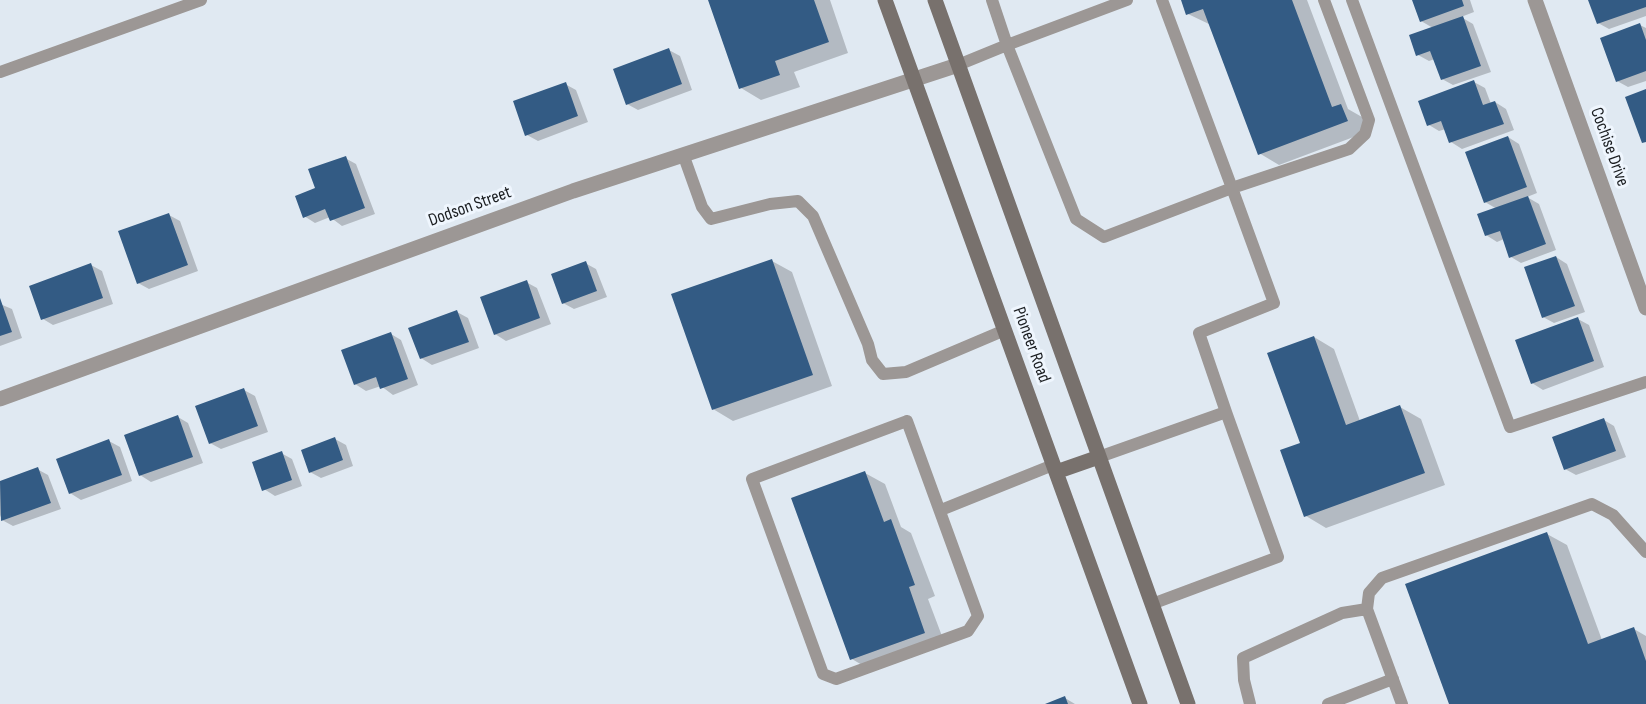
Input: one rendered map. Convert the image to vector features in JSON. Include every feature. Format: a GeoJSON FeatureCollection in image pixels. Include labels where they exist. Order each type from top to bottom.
{"type":"FeatureCollection","features":[{"type":"Feature","properties":{"kind":"main road","name":"Pioneer Road"},"geometry":{"type":"LineString","coordinates":[[885,0],[1140,704]]}},
{"type":"Feature","properties":{"kind":"main road","name":"Pioneer Road"},"geometry":{"type":"LineString","coordinates":[[934,0],[1188,704]]}},
{"type":"Feature","properties":{"kind":"main road"},"geometry":{"type":"LineString","coordinates":[[1055,468],[1099,457]]}},
{"type":"Feature","properties":{"kind":"street","name":"Cochise Drive"},"geometry":{"type":"LineString","coordinates":[[1535,0],[1646,308]]}},
{"type":"Feature","properties":{"kind":"street","name":"Dodson Street"},"geometry":{"type":"LineString","coordinates":[[0,399],[573,190],[958,64]]}},
{"type":"Feature","properties":{"kind":"lane"},"geometry":{"type":"LineString","coordinates":[[0,72],[201,0]]}},
{"type":"Feature","properties":{"kind":"lane"},"geometry":{"type":"LineString","coordinates":[[992,0],[1007,45],[1076,219],[1104,237],[1232,189],[1349,149],[1365,134],[1369,120],[1324,0]]}},
{"type":"Feature","properties":{"kind":"lane"},"geometry":{"type":"LineString","coordinates":[[958,64],[1127,0]]}},
{"type":"Feature","properties":{"kind":"lane"},"geometry":{"type":"LineString","coordinates":[[1152,604],[1278,557],[1199,333],[1274,303],[1162,0]]}},
{"type":"Feature","properties":{"kind":"lane"},"geometry":{"type":"LineString","coordinates":[[1352,0],[1510,427],[1646,382]]}},
{"type":"Feature","properties":{"kind":"lane"},"geometry":{"type":"LineString","coordinates":[[683,154],[702,207],[711,219],[770,204],[798,201],[813,216],[868,344],[872,360],[883,374],[906,372],[1005,330]]}},
{"type":"Feature","properties":{"kind":"lane"},"geometry":{"type":"LineString","coordinates":[[1099,457],[1226,412]]}},
{"type":"Feature","properties":{"kind":"lane"},"geometry":{"type":"LineString","coordinates":[[907,422],[941,510],[978,616],[968,631],[836,679],[823,674],[752,479],[907,422]]}},
{"type":"Feature","properties":{"kind":"lane"},"geometry":{"type":"LineString","coordinates":[[941,510],[1055,468]]}},
{"type":"Feature","properties":{"kind":"lane"},"geometry":{"type":"LineString","coordinates":[[1402,704],[1367,609],[1369,593],[1382,578],[1592,504],[1613,515],[1646,552]]}},
{"type":"Feature","properties":{"kind":"lane"},"geometry":{"type":"LineString","coordinates":[[1250,704],[1244,680],[1243,658],[1342,613],[1367,609]]}},
{"type":"Feature","properties":{"kind":"lane"},"geometry":{"type":"LineString","coordinates":[[1328,704],[1393,679]]}},
{"type":"Feature","properties":{"kind":"building"},"geometry":{"type":"Polygon","coordinates":[[[708,0],[814,0],[829,42],[775,61],[780,75],[739,89],[708,0]]]}},
{"type":"Feature","properties":{"kind":"building"},"geometry":{"type":"Polygon","coordinates":[[[1181,0],[1292,0],[1332,107],[1341,104],[1348,121],[1258,155],[1203,9],[1186,15],[1181,0]]]}},
{"type":"Feature","properties":{"kind":"building"},"geometry":{"type":"Polygon","coordinates":[[[1412,0],[1462,0],[1464,6],[1420,22],[1412,0]]]}},
{"type":"Feature","properties":{"kind":"building"},"geometry":{"type":"Polygon","coordinates":[[[1588,0],[1646,0],[1646,7],[1597,24],[1588,0]]]}},
{"type":"Feature","properties":{"kind":"building"},"geometry":{"type":"Polygon","coordinates":[[[1463,16],[1481,66],[1441,80],[1430,51],[1416,56],[1409,35],[1463,16]]]}},
{"type":"Feature","properties":{"kind":"building"},"geometry":{"type":"Polygon","coordinates":[[[1640,23],[1646,40],[1646,71],[1616,82],[1600,38],[1640,23]]]}},
{"type":"Feature","properties":{"kind":"building"},"geometry":{"type":"Polygon","coordinates":[[[669,48],[682,84],[626,105],[613,69],[669,48]]]}},
{"type":"Feature","properties":{"kind":"building"},"geometry":{"type":"Polygon","coordinates":[[[1474,80],[1483,105],[1495,101],[1504,124],[1449,143],[1441,121],[1427,126],[1418,101],[1474,80]]]}},
{"type":"Feature","properties":{"kind":"building"},"geometry":{"type":"Polygon","coordinates":[[[566,82],[578,116],[525,136],[513,101],[566,82]]]}},
{"type":"Feature","properties":{"kind":"building"},"geometry":{"type":"Polygon","coordinates":[[[1646,89],[1646,142],[1642,143],[1625,97],[1646,89]]]}},
{"type":"Feature","properties":{"kind":"building"},"geometry":{"type":"Polygon","coordinates":[[[1508,136],[1527,187],[1484,203],[1465,152],[1508,136]]]}},
{"type":"Feature","properties":{"kind":"building"},"geometry":{"type":"Polygon","coordinates":[[[346,156],[365,208],[330,221],[325,209],[303,218],[295,196],[315,188],[308,169],[346,156]]]}},
{"type":"Feature","properties":{"kind":"building"},"geometry":{"type":"Polygon","coordinates":[[[1528,196],[1546,244],[1509,258],[1500,231],[1485,236],[1477,214],[1528,196]]]}},
{"type":"Feature","properties":{"kind":"building"},"geometry":{"type":"Polygon","coordinates":[[[169,213],[188,265],[137,284],[118,231],[169,213]]]}},
{"type":"Feature","properties":{"kind":"building"},"geometry":{"type":"Polygon","coordinates":[[[1556,256],[1575,306],[1542,318],[1524,267],[1556,256]]]}},
{"type":"Feature","properties":{"kind":"building"},"geometry":{"type":"Polygon","coordinates":[[[772,259],[813,375],[712,410],[671,294],[772,259]]]}},
{"type":"Feature","properties":{"kind":"building"},"geometry":{"type":"Polygon","coordinates":[[[586,261],[597,291],[562,304],[551,274],[586,261]]]}},
{"type":"Feature","properties":{"kind":"building"},"geometry":{"type":"Polygon","coordinates":[[[91,263],[103,298],[41,320],[29,286],[91,263]]]}},
{"type":"Feature","properties":{"kind":"building"},"geometry":{"type":"Polygon","coordinates":[[[527,280],[540,318],[494,335],[480,297],[527,280]]]}},
{"type":"Feature","properties":{"kind":"building"},"geometry":{"type":"Polygon","coordinates":[[[0,298],[12,332],[0,336],[0,298]]]}},
{"type":"Feature","properties":{"kind":"building"},"geometry":{"type":"Polygon","coordinates":[[[457,310],[469,342],[420,359],[408,328],[457,310]]]}},
{"type":"Feature","properties":{"kind":"building"},"geometry":{"type":"Polygon","coordinates":[[[1578,317],[1594,361],[1531,384],[1515,340],[1578,317]]]}},
{"type":"Feature","properties":{"kind":"building"},"geometry":{"type":"Polygon","coordinates":[[[391,332],[408,379],[380,389],[376,377],[354,385],[341,350],[391,332]]]}},
{"type":"Feature","properties":{"kind":"building"},"geometry":{"type":"Polygon","coordinates":[[[1314,336],[1346,425],[1400,405],[1425,473],[1304,517],[1280,450],[1300,443],[1267,353],[1314,336]]]}},
{"type":"Feature","properties":{"kind":"building"},"geometry":{"type":"Polygon","coordinates":[[[244,388],[258,426],[209,444],[195,406],[244,388]]]}},
{"type":"Feature","properties":{"kind":"building"},"geometry":{"type":"Polygon","coordinates":[[[178,415],[193,457],[139,476],[124,435],[178,415]]]}},
{"type":"Feature","properties":{"kind":"building"},"geometry":{"type":"Polygon","coordinates":[[[1604,418],[1616,451],[1564,470],[1552,437],[1604,418]]]}},
{"type":"Feature","properties":{"kind":"building"},"geometry":{"type":"Polygon","coordinates":[[[335,437],[343,460],[309,473],[301,450],[335,437]]]}},
{"type":"Feature","properties":{"kind":"building"},"geometry":{"type":"Polygon","coordinates":[[[109,439],[122,475],[69,494],[56,459],[109,439]]]}},
{"type":"Feature","properties":{"kind":"building"},"geometry":{"type":"Polygon","coordinates":[[[282,451],[292,480],[262,491],[252,462],[282,451]]]}},
{"type":"Feature","properties":{"kind":"building"},"geometry":{"type":"Polygon","coordinates":[[[38,467],[51,503],[1,521],[0,481],[38,467]]]}},
{"type":"Feature","properties":{"kind":"building"},"geometry":{"type":"Polygon","coordinates":[[[865,471],[884,522],[891,519],[915,585],[909,587],[925,633],[850,660],[791,498],[865,471]]]}},
{"type":"Feature","properties":{"kind":"building"},"geometry":{"type":"Polygon","coordinates":[[[1547,532],[1588,644],[1634,627],[1646,661],[1646,704],[1449,704],[1405,584],[1547,532]]]}},
{"type":"Feature","properties":{"kind":"building"},"geometry":{"type":"Polygon","coordinates":[[[1065,696],[1068,704],[1045,704],[1065,696]]]}}]}
